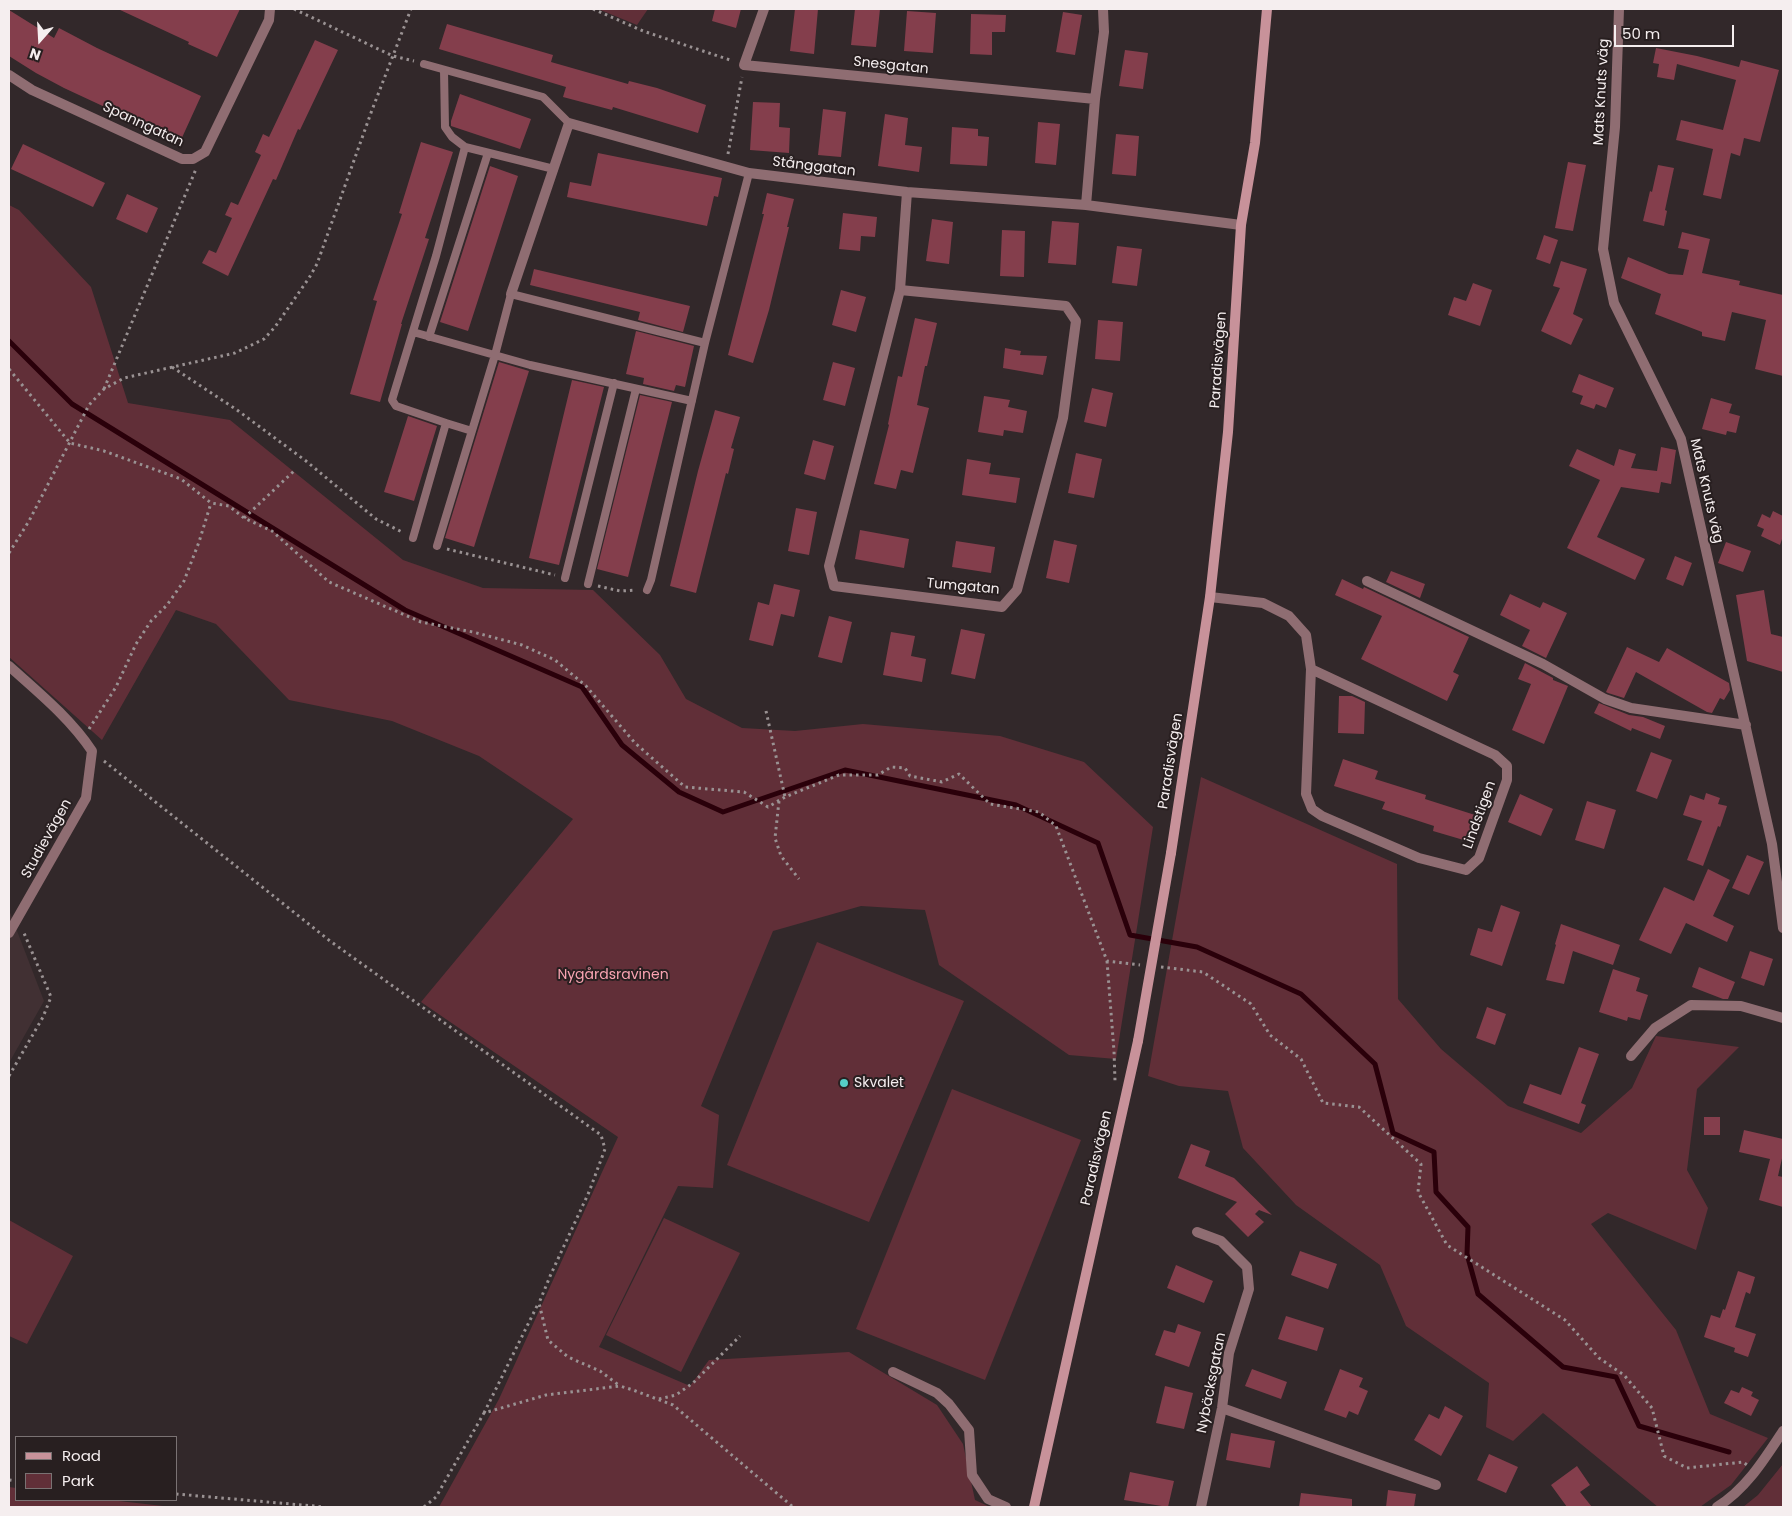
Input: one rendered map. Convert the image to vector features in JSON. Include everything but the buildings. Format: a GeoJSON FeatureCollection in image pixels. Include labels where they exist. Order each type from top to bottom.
{"type":"FeatureCollection","features":[{"type":"Feature","properties":{"kind":"street","name":"Spanngatan"},"geometry":{"type":"LineString","coordinates":[[9,76],[32,90],[173,155],[182,159],[193,159],[205,152],[269,20],[270,9]]}},
{"type":"Feature","properties":{"kind":"street"},"geometry":{"type":"LineString","coordinates":[[744,65],[764,9]]}},
{"type":"Feature","properties":{"kind":"street"},"geometry":{"type":"LineString","coordinates":[[1086,205],[1095,99],[1104,32],[1104,9]]}},
{"type":"Feature","properties":{"kind":"street","name":"Paradisvägen"},"geometry":{"type":"LineString","coordinates":[[1034,1507],[1138,1041],[1171,853],[1210,597],[1228,432],[1241,224],[1254,143],[1267,9]]}},
{"type":"Feature","properties":{"kind":"street","name":"Mats Knuts väg"},"geometry":{"type":"LineString","coordinates":[[1619,9],[1615,127],[1603,248],[1614,303],[1680,439],[1772,844],[1783,928]]}},
{"type":"Feature","properties":{"kind":"street","name":"Snesgatan"},"geometry":{"type":"LineString","coordinates":[[744,65],[1095,99]]}},
{"type":"Feature","properties":{"kind":"street"},"geometry":{"type":"LineString","coordinates":[[511,294],[570,123]]}},
{"type":"Feature","properties":{"kind":"street","name":"Stånggatan"},"geometry":{"type":"LineString","coordinates":[[570,123],[749,173],[907,192],[1086,205],[1241,224]]}},
{"type":"Feature","properties":{"kind":"street","name":"Tumgatan"},"geometry":{"type":"LineString","coordinates":[[900,290],[1066,306],[1076,321],[1063,418],[1017,590],[1002,607],[834,586],[829,566],[900,290],[907,192]]}},
{"type":"Feature","properties":{"kind":"street"},"geometry":{"type":"LineString","coordinates":[[1367,581],[1542,664],[1605,700],[1631,708],[1746,725]]}},
{"type":"Feature","properties":{"kind":"street","name":"Lindstigen"},"geometry":{"type":"LineString","coordinates":[[1210,597],[1263,603],[1289,616],[1306,635],[1311,669],[1306,794],[1312,809],[1322,816],[1419,858],[1466,870],[1480,858],[1507,780],[1508,766],[1495,755],[1311,669]]}},
{"type":"Feature","properties":{"kind":"street"},"geometry":{"type":"LineString","coordinates":[[9,666],[53,706],[83,738],[92,751]]}},
{"type":"Feature","properties":{"kind":"street","name":"Studievägen"},"geometry":{"type":"LineString","coordinates":[[9,933],[86,798],[92,751]]}},
{"type":"Feature","properties":{"kind":"street"},"geometry":{"type":"LineString","coordinates":[[1631,1056],[1655,1028],[1691,1006],[1741,1006],[1783,1018]]}},
{"type":"Feature","properties":{"kind":"street","name":"Nybäcksgatan"},"geometry":{"type":"LineString","coordinates":[[1197,1232],[1221,1241],[1247,1267],[1249,1289],[1229,1352],[1222,1408],[1201,1507]]}},
{"type":"Feature","properties":{"kind":"street"},"geometry":{"type":"LineString","coordinates":[[893,1372],[937,1394],[949,1404],[968,1430],[972,1475],[988,1499],[1006,1507]]}},
{"type":"Feature","properties":{"kind":"street"},"geometry":{"type":"LineString","coordinates":[[1222,1408],[1436,1485]]}},
{"type":"Feature","properties":{"kind":"street"},"geometry":{"type":"LineString","coordinates":[[1716,1507],[1732,1498],[1757,1470],[1783,1431]]}},
{"type":"Feature","properties":{"kind":"lane"},"geometry":{"type":"LineString","coordinates":[[424,64],[543,97],[570,123]]}},
{"type":"Feature","properties":{"kind":"lane"},"geometry":{"type":"LineString","coordinates":[[444,70],[445,127],[452,138],[465,147],[554,169]]}},
{"type":"Feature","properties":{"kind":"lane"},"geometry":{"type":"LineString","coordinates":[[465,147],[436,256],[392,400],[396,406],[472,431]]}},
{"type":"Feature","properties":{"kind":"lane"},"geometry":{"type":"LineString","coordinates":[[429,337],[488,152]]}},
{"type":"Feature","properties":{"kind":"lane"},"geometry":{"type":"LineString","coordinates":[[647,590],[652,580],[705,343],[749,173]]}},
{"type":"Feature","properties":{"kind":"lane"},"geometry":{"type":"LineString","coordinates":[[437,546],[495,355],[511,294],[705,343]]}},
{"type":"Feature","properties":{"kind":"lane"},"geometry":{"type":"LineString","coordinates":[[413,332],[495,355],[692,401]]}},
{"type":"Feature","properties":{"kind":"lane"},"geometry":{"type":"LineString","coordinates":[[565,578],[614,383]]}},
{"type":"Feature","properties":{"kind":"lane"},"geometry":{"type":"LineString","coordinates":[[588,584],[636,389]]}},
{"type":"Feature","properties":{"kind":"lane"},"geometry":{"type":"LineString","coordinates":[[413,538],[446,423]]}},
{"type":"Feature","properties":{"kind":"path"},"geometry":{"type":"LineString","coordinates":[[294,9],[393,56],[424,64]]}},
{"type":"Feature","properties":{"kind":"path"},"geometry":{"type":"LineString","coordinates":[[104,388],[124,378],[235,352],[264,339],[275,326],[317,264],[372,110],[411,9]]}},
{"type":"Feature","properties":{"kind":"path"},"geometry":{"type":"LineString","coordinates":[[593,9],[643,31],[744,65],[726,167]]}},
{"type":"Feature","properties":{"kind":"path"},"geometry":{"type":"LineString","coordinates":[[9,552],[29,521],[89,405],[104,388],[197,171],[193,159]]}},
{"type":"Feature","properties":{"kind":"path"},"geometry":{"type":"LineString","coordinates":[[171,367],[237,410],[306,461],[376,519],[413,538]]}},
{"type":"Feature","properties":{"kind":"path"},"geometry":{"type":"LineString","coordinates":[[9,369],[70,443],[104,451],[181,479],[210,502],[229,506],[244,518],[272,532],[330,582],[421,622],[473,632],[522,645],[555,660],[586,686],[635,742],[685,787],[744,792],[768,807],[784,797],[839,775],[878,775],[891,767],[905,768],[910,776],[942,782],[959,774],[990,804],[1039,812],[1056,826],[1107,962],[1116,1087]]}},
{"type":"Feature","properties":{"kind":"path"},"geometry":{"type":"LineString","coordinates":[[244,518],[294,471]]}},
{"type":"Feature","properties":{"kind":"path"},"geometry":{"type":"LineString","coordinates":[[83,738],[116,687],[136,644],[151,621],[167,605],[184,581],[199,542],[210,502]]}},
{"type":"Feature","properties":{"kind":"path"},"geometry":{"type":"LineString","coordinates":[[437,546],[565,578]]}},
{"type":"Feature","properties":{"kind":"path"},"geometry":{"type":"LineString","coordinates":[[588,584],[620,591],[647,590]]}},
{"type":"Feature","properties":{"kind":"path"},"geometry":{"type":"LineString","coordinates":[[766,711],[784,797]]}},
{"type":"Feature","properties":{"kind":"path"},"geometry":{"type":"LineString","coordinates":[[92,751],[330,941],[601,1135],[605,1149],[589,1192],[539,1303],[484,1413],[436,1497],[424,1507]]}},
{"type":"Feature","properties":{"kind":"path"},"geometry":{"type":"LineString","coordinates":[[779,801],[775,838],[782,856],[799,879]]}},
{"type":"Feature","properties":{"kind":"path"},"geometry":{"type":"LineString","coordinates":[[9,1076],[43,1017],[51,997],[18,919]]}},
{"type":"Feature","properties":{"kind":"path"},"geometry":{"type":"LineString","coordinates":[[1107,962],[1114,962]]}},
{"type":"Feature","properties":{"kind":"path"},"geometry":{"type":"LineString","coordinates":[[1203,972],[1251,1004],[1270,1036],[1301,1058],[1323,1103],[1359,1107],[1421,1164],[1418,1192],[1447,1245],[1565,1320],[1600,1358],[1624,1375],[1652,1408],[1664,1456],[1687,1468],[1743,1462],[1757,1470]]}},
{"type":"Feature","properties":{"kind":"path"},"geometry":{"type":"LineString","coordinates":[[539,1303],[548,1340],[568,1357],[600,1371],[620,1386],[673,1405],[793,1507]]}},
{"type":"Feature","properties":{"kind":"path"},"geometry":{"type":"LineString","coordinates":[[658,1400],[676,1395],[693,1383],[740,1336]]}},
{"type":"Feature","properties":{"kind":"path"},"geometry":{"type":"LineString","coordinates":[[484,1413],[546,1395],[620,1386]]}},
{"type":"Feature","properties":{"kind":"path"},"geometry":{"type":"LineString","coordinates":[[178,1494],[325,1507]]}},
{"type":"Feature","properties":{"kind":"shaded area"},"geometry":{"type":"Polygon","coordinates":[[[9,910],[44,1001],[9,1063],[9,910]]]}},
{"type":"Feature","properties":{"kind":"green space"},"geometry":{"type":"Polygon","coordinates":[[[598,9],[648,9],[637,25],[598,9]]]}},
{"type":"Feature","properties":{"kind":"green space","name":"Nygårdsravinen"},"geometry":{"type":"Polygon","coordinates":[[[9,205],[19,210],[91,287],[128,403],[230,420],[403,560],[483,588],[593,590],[660,655],[686,699],[742,728],[795,731],[863,724],[1000,736],[1084,762],[1153,827],[1116,1059],[1069,1055],[939,965],[925,910],[861,906],[773,931],[701,1106],[719,1115],[713,1188],[678,1186],[599,1347],[690,1386],[709,1360],[849,1352],[937,1405],[963,1444],[975,1500],[990,1507],[439,1507],[499,1399],[618,1137],[421,1002],[573,819],[479,756],[392,721],[289,700],[216,624],[176,610],[102,740],[9,657],[9,205]]]}},
{"type":"Feature","properties":{"kind":"green space"},"geometry":{"type":"Polygon","coordinates":[[[1201,777],[1397,864],[1398,999],[1441,1049],[1508,1106],[1581,1133],[1632,1088],[1656,1036],[1739,1047],[1697,1089],[1687,1170],[1708,1208],[1696,1250],[1608,1213],[1591,1224],[1676,1330],[1710,1414],[1768,1438],[1731,1485],[1700,1507],[1658,1507],[1543,1413],[1513,1441],[1486,1427],[1489,1383],[1406,1326],[1380,1265],[1296,1205],[1243,1148],[1228,1091],[1179,1086],[1148,1076],[1201,777]]]}},
{"type":"Feature","properties":{"kind":"green space","name":"Skvalet"},"geometry":{"type":"Polygon","coordinates":[[[817,942],[964,1001],[869,1222],[727,1165],[817,942]]]}},
{"type":"Feature","properties":{"kind":"green space"},"geometry":{"type":"Polygon","coordinates":[[[952,1089],[1081,1140],[985,1380],[856,1329],[952,1089]]]}},
{"type":"Feature","properties":{"kind":"green space"},"geometry":{"type":"Polygon","coordinates":[[[664,1218],[740,1253],[681,1372],[606,1335],[664,1218]]]}},
{"type":"Feature","properties":{"kind":"green space"},"geometry":{"type":"Polygon","coordinates":[[[9,1220],[73,1256],[27,1344],[9,1336],[9,1220]]]}},
{"type":"Feature","properties":{"kind":"green space"},"geometry":{"type":"Polygon","coordinates":[[[1783,1464],[1783,1507],[1743,1507],[1758,1495],[1783,1464]]]}},
{"type":"Feature","properties":{"kind":"green space"},"geometry":{"type":"Polygon","coordinates":[[[9,1487],[15,1488],[15,1501],[119,1501],[172,1507],[9,1507],[9,1487]]]}},
{"type":"Feature","properties":{"kind":"waterway"},"geometry":{"type":"LineString","coordinates":[[9,341],[72,404],[405,610],[582,687],[622,745],[679,792],[723,812],[845,770],[1016,805],[1098,843],[1130,935],[1197,947],[1301,994],[1375,1064],[1393,1133],[1434,1152],[1436,1192],[1468,1227],[1467,1254],[1478,1294],[1563,1367],[1616,1377],[1639,1426],[1729,1452]]}},
{"type":"Feature","properties":{"kind":"place","name":"Skvalet"},"geometry":{"type":"Point","coordinates":[844,1083]}}]}
